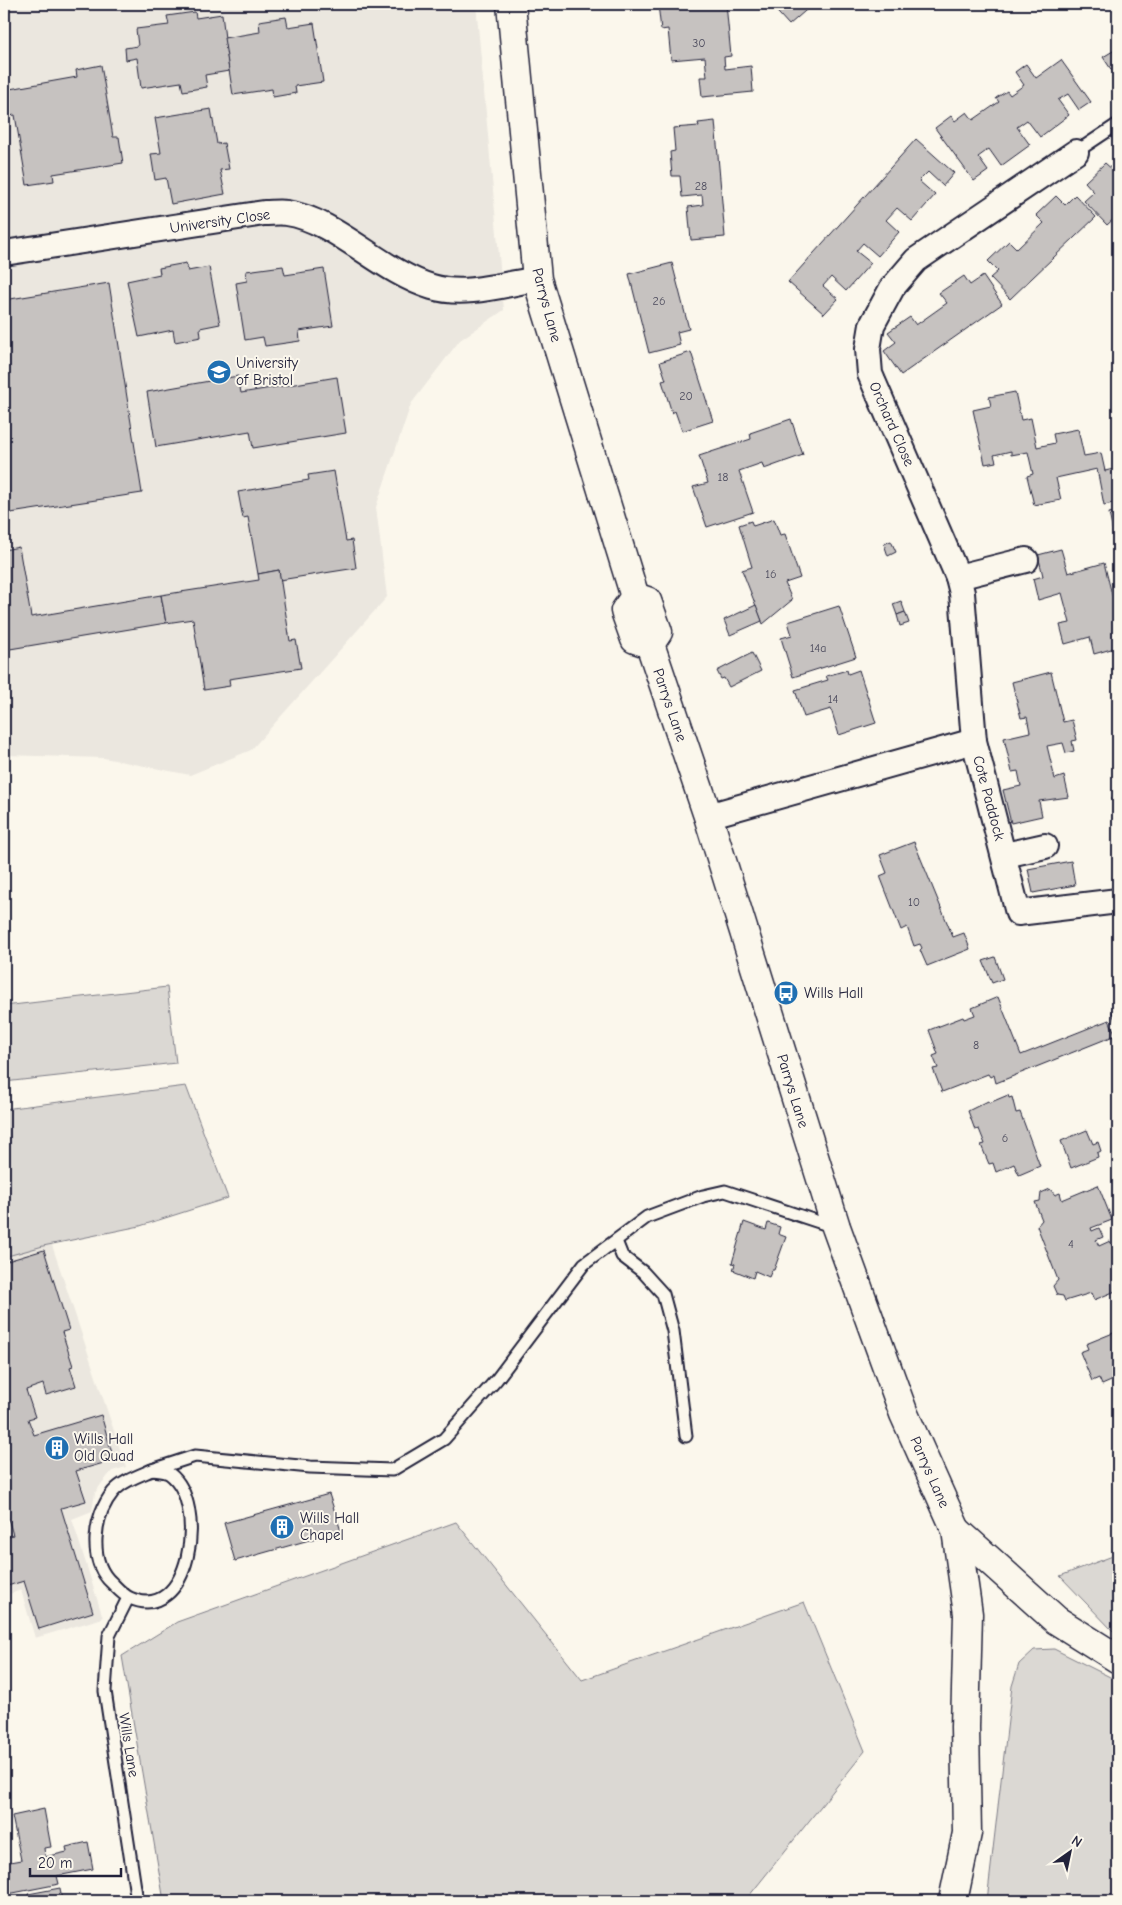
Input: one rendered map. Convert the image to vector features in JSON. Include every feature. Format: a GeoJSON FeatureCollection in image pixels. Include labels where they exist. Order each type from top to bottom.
{"type":"FeatureCollection","features":[{"type":"Feature","properties":{"kind":"main road","name":"Parrys Lane"},"geometry":{"type":"LineString","coordinates":[[511,4],[537,279],[634,597],[625,610],[635,639],[650,644],[708,816],[836,1228],[904,1414],[956,1530],[968,1614],[965,1727],[967,1834],[953,1901]]}},
{"type":"Feature","properties":{"kind":"main road","name":"Parrys Lane"},"geometry":{"type":"LineString","coordinates":[[956,1530],[1056,1620],[1118,1659]]}},
{"type":"Feature","properties":{"kind":"street","name":"Orchard Close"},"geometry":{"type":"LineString","coordinates":[[974,741],[962,593],[958,577],[870,374],[868,349],[872,324],[892,288],[916,260],[1076,152]]}},
{"type":"Feature","properties":{"kind":"street","name":"University Close"},"geometry":{"type":"LineString","coordinates":[[4,253],[246,216],[287,213],[310,220],[335,232],[403,276],[434,288],[468,290],[537,279]]}},
{"type":"Feature","properties":{"kind":"street"},"geometry":{"type":"LineString","coordinates":[[958,577],[1026,560]]}},
{"type":"Feature","properties":{"kind":"street"},"geometry":{"type":"LineString","coordinates":[[708,816],[974,741]]}},
{"type":"Feature","properties":{"kind":"street","name":"Cote Paddock"},"geometry":{"type":"LineString","coordinates":[[974,741],[1018,913],[1118,901]]}},
{"type":"Feature","properties":{"kind":"street","name":"Cote Paddock"},"geometry":{"type":"LineString","coordinates":[[1004,855],[1045,846]]}},
{"type":"Feature","properties":{"kind":"lane"},"geometry":{"type":"LineString","coordinates":[[1076,152],[1118,124]]}},
{"type":"Feature","properties":{"kind":"lane"},"geometry":{"type":"LineString","coordinates":[[152,1470],[168,1473],[178,1482],[186,1497],[191,1532],[188,1561],[176,1585],[162,1598],[143,1602],[128,1598],[107,1579],[96,1556],[98,1526],[112,1493],[123,1483],[152,1470],[195,1456],[310,1468],[392,1470],[444,1439],[497,1379],[584,1264],[648,1217],[703,1196],[725,1191],[836,1228]]}},
{"type":"Feature","properties":{"kind":"lane"},"geometry":{"type":"LineString","coordinates":[[616,1241],[622,1256],[643,1272],[663,1294],[673,1331],[686,1436]]}},
{"type":"Feature","properties":{"kind":"lane","name":"Wills Lane"},"geometry":{"type":"LineString","coordinates":[[128,1598],[108,1636],[105,1690],[137,1901]]}},
{"type":"Feature","properties":{"kind":"shaded area","name":"University of Bristol"},"geometry":{"type":"Polygon","coordinates":[[[4,4],[476,4],[504,310],[460,340],[411,404],[376,507],[387,597],[251,750],[190,775],[104,758],[4,755],[4,4]]]}},
{"type":"Feature","properties":{"kind":"shaded area"},"geometry":{"type":"Polygon","coordinates":[[[167,987],[176,1063],[4,1082],[4,1006],[167,987]]]}},
{"type":"Feature","properties":{"kind":"shaded area"},"geometry":{"type":"Polygon","coordinates":[[[186,1086],[228,1198],[140,1226],[43,1246],[4,1257],[4,1109],[186,1086]]]}},
{"type":"Feature","properties":{"kind":"shaded area","name":"Wills Hall Old Quad"},"geometry":{"type":"Polygon","coordinates":[[[48,1233],[126,1467],[112,1471],[102,1483],[95,1493],[92,1511],[72,1519],[103,1618],[35,1638],[21,1590],[4,1596],[4,1246],[48,1233]]]}},
{"type":"Feature","properties":{"kind":"shaded area"},"geometry":{"type":"Polygon","coordinates":[[[456,1522],[582,1680],[804,1602],[865,1751],[745,1901],[164,1901],[122,1656],[177,1622],[456,1522]]]}},
{"type":"Feature","properties":{"kind":"shaded area"},"geometry":{"type":"Polygon","coordinates":[[[1118,1554],[1118,1633],[1113,1631],[1060,1576],[1118,1554]]]}},
{"type":"Feature","properties":{"kind":"shaded area"},"geometry":{"type":"Polygon","coordinates":[[[1054,1649],[1118,1681],[1118,1901],[987,1901],[1012,1686],[1019,1664],[1034,1650],[1054,1649]]]}},
{"type":"Feature","properties":{"kind":"building"},"geometry":{"type":"Polygon","coordinates":[[[658,4],[726,4],[731,56],[724,57],[725,69],[751,66],[753,92],[702,97],[700,77],[707,77],[705,57],[671,60],[668,29],[661,30],[658,4]]]}},
{"type":"Feature","properties":{"kind":"building"},"geometry":{"type":"Polygon","coordinates":[[[770,4],[813,4],[789,25],[770,4]]]}},
{"type":"Feature","properties":{"kind":"building"},"geometry":{"type":"Polygon","coordinates":[[[195,12],[196,18],[222,14],[229,71],[205,75],[207,87],[183,91],[181,82],[141,88],[137,58],[126,60],[125,48],[138,46],[136,29],[169,25],[167,16],[195,12]]]}},
{"type":"Feature","properties":{"kind":"building"},"geometry":{"type":"Polygon","coordinates":[[[286,17],[288,27],[314,23],[323,82],[295,86],[296,93],[273,97],[272,89],[233,95],[224,38],[260,32],[259,21],[286,17]]]}},
{"type":"Feature","properties":{"kind":"building"},"geometry":{"type":"Polygon","coordinates":[[[1118,48],[1118,80],[1103,57],[1118,48]]]}},
{"type":"Feature","properties":{"kind":"building"},"geometry":{"type":"Polygon","coordinates":[[[1061,60],[1091,102],[1079,110],[1068,94],[1058,100],[1069,115],[1040,137],[1027,120],[1017,127],[1030,145],[1001,166],[989,149],[978,157],[988,171],[974,181],[935,128],[951,116],[955,121],[967,112],[973,120],[999,102],[996,98],[1007,91],[1010,95],[1024,85],[1015,72],[1026,64],[1036,78],[1061,60]]]}},
{"type":"Feature","properties":{"kind":"building"},"geometry":{"type":"Polygon","coordinates":[[[101,65],[113,137],[119,137],[123,163],[53,174],[54,181],[27,185],[15,115],[4,117],[4,90],[77,77],[76,70],[101,65]]]}},
{"type":"Feature","properties":{"kind":"building"},"geometry":{"type":"Polygon","coordinates":[[[211,109],[217,144],[224,143],[229,169],[220,170],[225,194],[171,204],[166,178],[155,180],[151,154],[161,153],[155,118],[211,109]]]}},
{"type":"Feature","properties":{"kind":"building"},"geometry":{"type":"Polygon","coordinates":[[[715,121],[725,237],[691,240],[688,207],[703,205],[702,195],[682,197],[680,176],[672,176],[670,152],[675,151],[673,128],[699,126],[698,123],[715,121]]]}},
{"type":"Feature","properties":{"kind":"building"},"geometry":{"type":"Polygon","coordinates":[[[916,139],[954,173],[943,186],[928,172],[919,181],[935,195],[912,221],[897,208],[886,220],[899,232],[878,256],[863,243],[856,251],[871,263],[846,291],[831,277],[823,286],[838,299],[824,314],[788,282],[916,139]]]}},
{"type":"Feature","properties":{"kind":"building"},"geometry":{"type":"Polygon","coordinates":[[[1105,163],[1114,171],[1118,167],[1118,215],[1107,225],[1084,201],[1094,192],[1085,182],[1105,163]]]}},
{"type":"Feature","properties":{"kind":"building"},"geometry":{"type":"Polygon","coordinates":[[[1075,195],[1096,217],[1010,299],[990,278],[998,271],[988,261],[1009,241],[1017,249],[1044,223],[1036,215],[1056,196],[1065,205],[1075,195]]]}},
{"type":"Feature","properties":{"kind":"building"},"geometry":{"type":"Polygon","coordinates":[[[186,263],[188,271],[209,267],[220,324],[200,328],[201,337],[175,342],[173,330],[139,337],[127,281],[160,274],[159,268],[186,263]]]}},
{"type":"Feature","properties":{"kind":"building"},"geometry":{"type":"Polygon","coordinates":[[[672,263],[689,329],[677,332],[680,345],[649,353],[629,274],[672,263]]]}},
{"type":"Feature","properties":{"kind":"building"},"geometry":{"type":"Polygon","coordinates":[[[283,266],[285,275],[324,269],[333,326],[299,331],[300,341],[265,346],[263,337],[245,340],[236,283],[247,281],[246,271],[283,266]]]}},
{"type":"Feature","properties":{"kind":"building"},"geometry":{"type":"Polygon","coordinates":[[[964,276],[970,285],[983,276],[1002,304],[901,375],[884,351],[896,342],[888,332],[910,317],[916,325],[947,303],[939,293],[964,276]]]}},
{"type":"Feature","properties":{"kind":"building"},"geometry":{"type":"Polygon","coordinates":[[[109,283],[142,493],[4,514],[4,300],[109,283]]]}},
{"type":"Feature","properties":{"kind":"building"},"geometry":{"type":"Polygon","coordinates":[[[691,352],[713,421],[682,431],[675,411],[672,413],[662,381],[666,380],[660,362],[691,352]]]}},
{"type":"Feature","properties":{"kind":"building"},"geometry":{"type":"Polygon","coordinates":[[[238,376],[241,393],[337,377],[346,433],[253,448],[250,431],[156,447],[147,392],[238,376]]]}},
{"type":"Feature","properties":{"kind":"building"},"geometry":{"type":"Polygon","coordinates":[[[1015,392],[1021,420],[1031,418],[1037,447],[1055,443],[1053,434],[1078,429],[1084,456],[1101,453],[1105,471],[1118,468],[1118,502],[1104,505],[1097,469],[1056,478],[1061,500],[1034,505],[1027,476],[1033,474],[1028,452],[1011,455],[1011,451],[994,455],[996,462],[985,464],[973,410],[991,406],[989,397],[1015,392]]]}},
{"type":"Feature","properties":{"kind":"building"},"geometry":{"type":"Polygon","coordinates":[[[791,419],[803,455],[764,469],[762,463],[739,471],[753,512],[707,527],[693,487],[708,483],[699,456],[751,439],[750,433],[791,419]]]}},
{"type":"Feature","properties":{"kind":"building"},"geometry":{"type":"Polygon","coordinates":[[[334,471],[346,541],[352,540],[356,568],[280,580],[279,570],[258,574],[248,517],[243,518],[238,492],[309,480],[308,475],[334,471]]]}},
{"type":"Feature","properties":{"kind":"building"},"geometry":{"type":"Polygon","coordinates":[[[1118,511],[1118,546],[1116,547],[1109,513],[1118,511]]]}},
{"type":"Feature","properties":{"kind":"building"},"geometry":{"type":"Polygon","coordinates":[[[774,519],[780,535],[785,534],[800,578],[785,583],[792,600],[763,624],[742,570],[752,567],[739,525],[751,521],[753,526],[774,519]]]}},
{"type":"Feature","properties":{"kind":"building"},"geometry":{"type":"Polygon","coordinates":[[[891,541],[896,552],[888,556],[884,544],[891,541]]]}},
{"type":"Feature","properties":{"kind":"building"},"geometry":{"type":"Polygon","coordinates":[[[19,547],[31,617],[161,595],[166,623],[4,650],[4,550],[19,547]]]}},
{"type":"Feature","properties":{"kind":"building"},"geometry":{"type":"Polygon","coordinates":[[[1061,549],[1068,573],[1104,563],[1118,618],[1118,647],[1094,654],[1090,637],[1065,644],[1060,625],[1070,623],[1062,593],[1038,600],[1033,579],[1043,576],[1038,555],[1061,549]]]}},
{"type":"Feature","properties":{"kind":"building"},"geometry":{"type":"Polygon","coordinates":[[[279,570],[290,641],[296,640],[301,668],[229,679],[230,686],[204,690],[193,619],[166,623],[161,595],[259,580],[258,574],[279,570]]]}},
{"type":"Feature","properties":{"kind":"building"},"geometry":{"type":"Polygon","coordinates":[[[901,601],[905,612],[897,615],[893,604],[901,601]]]}},
{"type":"Feature","properties":{"kind":"building"},"geometry":{"type":"Polygon","coordinates":[[[756,605],[762,621],[730,635],[724,620],[756,605]]]}},
{"type":"Feature","properties":{"kind":"building"},"geometry":{"type":"Polygon","coordinates":[[[839,606],[856,657],[793,677],[781,638],[792,635],[788,622],[839,606]]]}},
{"type":"Feature","properties":{"kind":"building"},"geometry":{"type":"Polygon","coordinates":[[[905,612],[909,623],[900,626],[897,615],[905,612]]]}},
{"type":"Feature","properties":{"kind":"building"},"geometry":{"type":"Polygon","coordinates":[[[752,653],[761,671],[729,687],[724,678],[721,679],[717,671],[752,653]]]}},
{"type":"Feature","properties":{"kind":"building"},"geometry":{"type":"Polygon","coordinates":[[[847,670],[848,674],[859,670],[876,723],[839,735],[831,709],[804,717],[795,690],[828,680],[826,676],[847,670]]]}},
{"type":"Feature","properties":{"kind":"building"},"geometry":{"type":"Polygon","coordinates":[[[1051,672],[1063,722],[1072,720],[1077,740],[1072,741],[1074,751],[1066,753],[1063,743],[1047,746],[1055,779],[1064,776],[1069,797],[1039,801],[1042,816],[1011,823],[1003,790],[1021,786],[1018,771],[1012,772],[1004,738],[1030,732],[1027,717],[1021,718],[1012,682],[1051,672]]]}},
{"type":"Feature","properties":{"kind":"building"},"geometry":{"type":"Polygon","coordinates":[[[1118,797],[1118,824],[1112,798],[1118,797]]]}},
{"type":"Feature","properties":{"kind":"building"},"geometry":{"type":"Polygon","coordinates":[[[914,842],[953,937],[964,933],[970,949],[927,966],[920,950],[922,948],[920,944],[914,946],[907,927],[901,930],[880,876],[887,873],[880,855],[914,842]]]}},
{"type":"Feature","properties":{"kind":"building"},"geometry":{"type":"Polygon","coordinates":[[[1071,861],[1075,885],[1033,893],[1028,869],[1071,861]]]}},
{"type":"Feature","properties":{"kind":"building"},"geometry":{"type":"Polygon","coordinates":[[[995,957],[1003,979],[992,983],[983,961],[995,957]]]}},
{"type":"Feature","properties":{"kind":"building"},"geometry":{"type":"Polygon","coordinates":[[[998,997],[1021,1055],[1109,1020],[1116,1035],[996,1083],[994,1075],[990,1077],[988,1074],[942,1092],[933,1069],[938,1068],[933,1056],[938,1054],[929,1030],[963,1017],[964,1019],[975,1015],[972,1008],[998,997]]]}},
{"type":"Feature","properties":{"kind":"building"},"geometry":{"type":"Polygon","coordinates":[[[1118,1010],[1118,1028],[1112,1012],[1118,1010]]]}},
{"type":"Feature","properties":{"kind":"building"},"geometry":{"type":"Polygon","coordinates":[[[1008,1095],[1009,1098],[1012,1097],[1016,1113],[1020,1112],[1040,1166],[1019,1175],[1014,1164],[996,1172],[993,1163],[989,1164],[981,1145],[985,1144],[979,1129],[975,1130],[968,1111],[988,1101],[989,1103],[1008,1095]]]}},
{"type":"Feature","properties":{"kind":"building"},"geometry":{"type":"Polygon","coordinates":[[[1087,1130],[1093,1144],[1098,1142],[1101,1151],[1097,1153],[1098,1157],[1071,1168],[1061,1141],[1087,1130]]]}},
{"type":"Feature","properties":{"kind":"building"},"geometry":{"type":"Polygon","coordinates":[[[1098,1185],[1112,1220],[1091,1228],[1092,1231],[1099,1228],[1103,1237],[1096,1240],[1099,1246],[1110,1241],[1112,1246],[1118,1247],[1118,1290],[1094,1300],[1091,1293],[1065,1301],[1063,1296],[1057,1295],[1053,1286],[1058,1280],[1037,1226],[1042,1220],[1035,1202],[1040,1201],[1041,1193],[1050,1189],[1055,1195],[1060,1193],[1062,1200],[1098,1185]]]}},
{"type":"Feature","properties":{"kind":"building"},"geometry":{"type":"Polygon","coordinates":[[[744,1222],[766,1230],[768,1223],[780,1227],[778,1234],[786,1237],[774,1270],[772,1270],[769,1277],[755,1271],[753,1278],[733,1270],[735,1264],[732,1263],[744,1222]]]}},
{"type":"Feature","properties":{"kind":"building","name":"Wills Hall Old Quad"},"geometry":{"type":"Polygon","coordinates":[[[44,1250],[69,1330],[62,1332],[73,1366],[70,1367],[76,1386],[46,1395],[43,1384],[26,1390],[35,1417],[28,1419],[34,1435],[101,1415],[114,1460],[76,1471],[86,1501],[61,1508],[93,1612],[39,1629],[24,1581],[4,1587],[4,1538],[13,1535],[4,1505],[4,1262],[44,1250]]]}},
{"type":"Feature","properties":{"kind":"building"},"geometry":{"type":"Polygon","coordinates":[[[1118,1331],[1118,1378],[1102,1385],[1099,1378],[1092,1381],[1080,1352],[1088,1349],[1086,1344],[1118,1331]]]}},
{"type":"Feature","properties":{"kind":"building","name":"Wills Hall Chapel"},"geometry":{"type":"Polygon","coordinates":[[[329,1494],[341,1531],[235,1561],[224,1523],[329,1494]]]}},
{"type":"Feature","properties":{"kind":"building"},"geometry":{"type":"Polygon","coordinates":[[[44,1809],[51,1847],[44,1848],[45,1857],[67,1852],[66,1847],[88,1842],[93,1869],[57,1876],[59,1884],[8,1894],[4,1863],[21,1860],[12,1816],[44,1809]]]}},
{"type":"Feature","properties":{"kind":"building"},"geometry":{"type":"Polygon","coordinates":[[[60,1888],[62,1901],[29,1901],[28,1894],[60,1888]]]}},
{"type":"Feature","properties":{"kind":"place","name":"University of Bristol"},"geometry":{"type":"Point","coordinates":[219,372]}},
{"type":"Feature","properties":{"kind":"place","name":"Wills Hall"},"geometry":{"type":"Point","coordinates":[786,993]}},
{"type":"Feature","properties":{"kind":"place","name":"Wills Hall Old Quad"},"geometry":{"type":"Point","coordinates":[57,1448]}},
{"type":"Feature","properties":{"kind":"place","name":"Wills Hall Chapel"},"geometry":{"type":"Point","coordinates":[282,1527]}}]}
